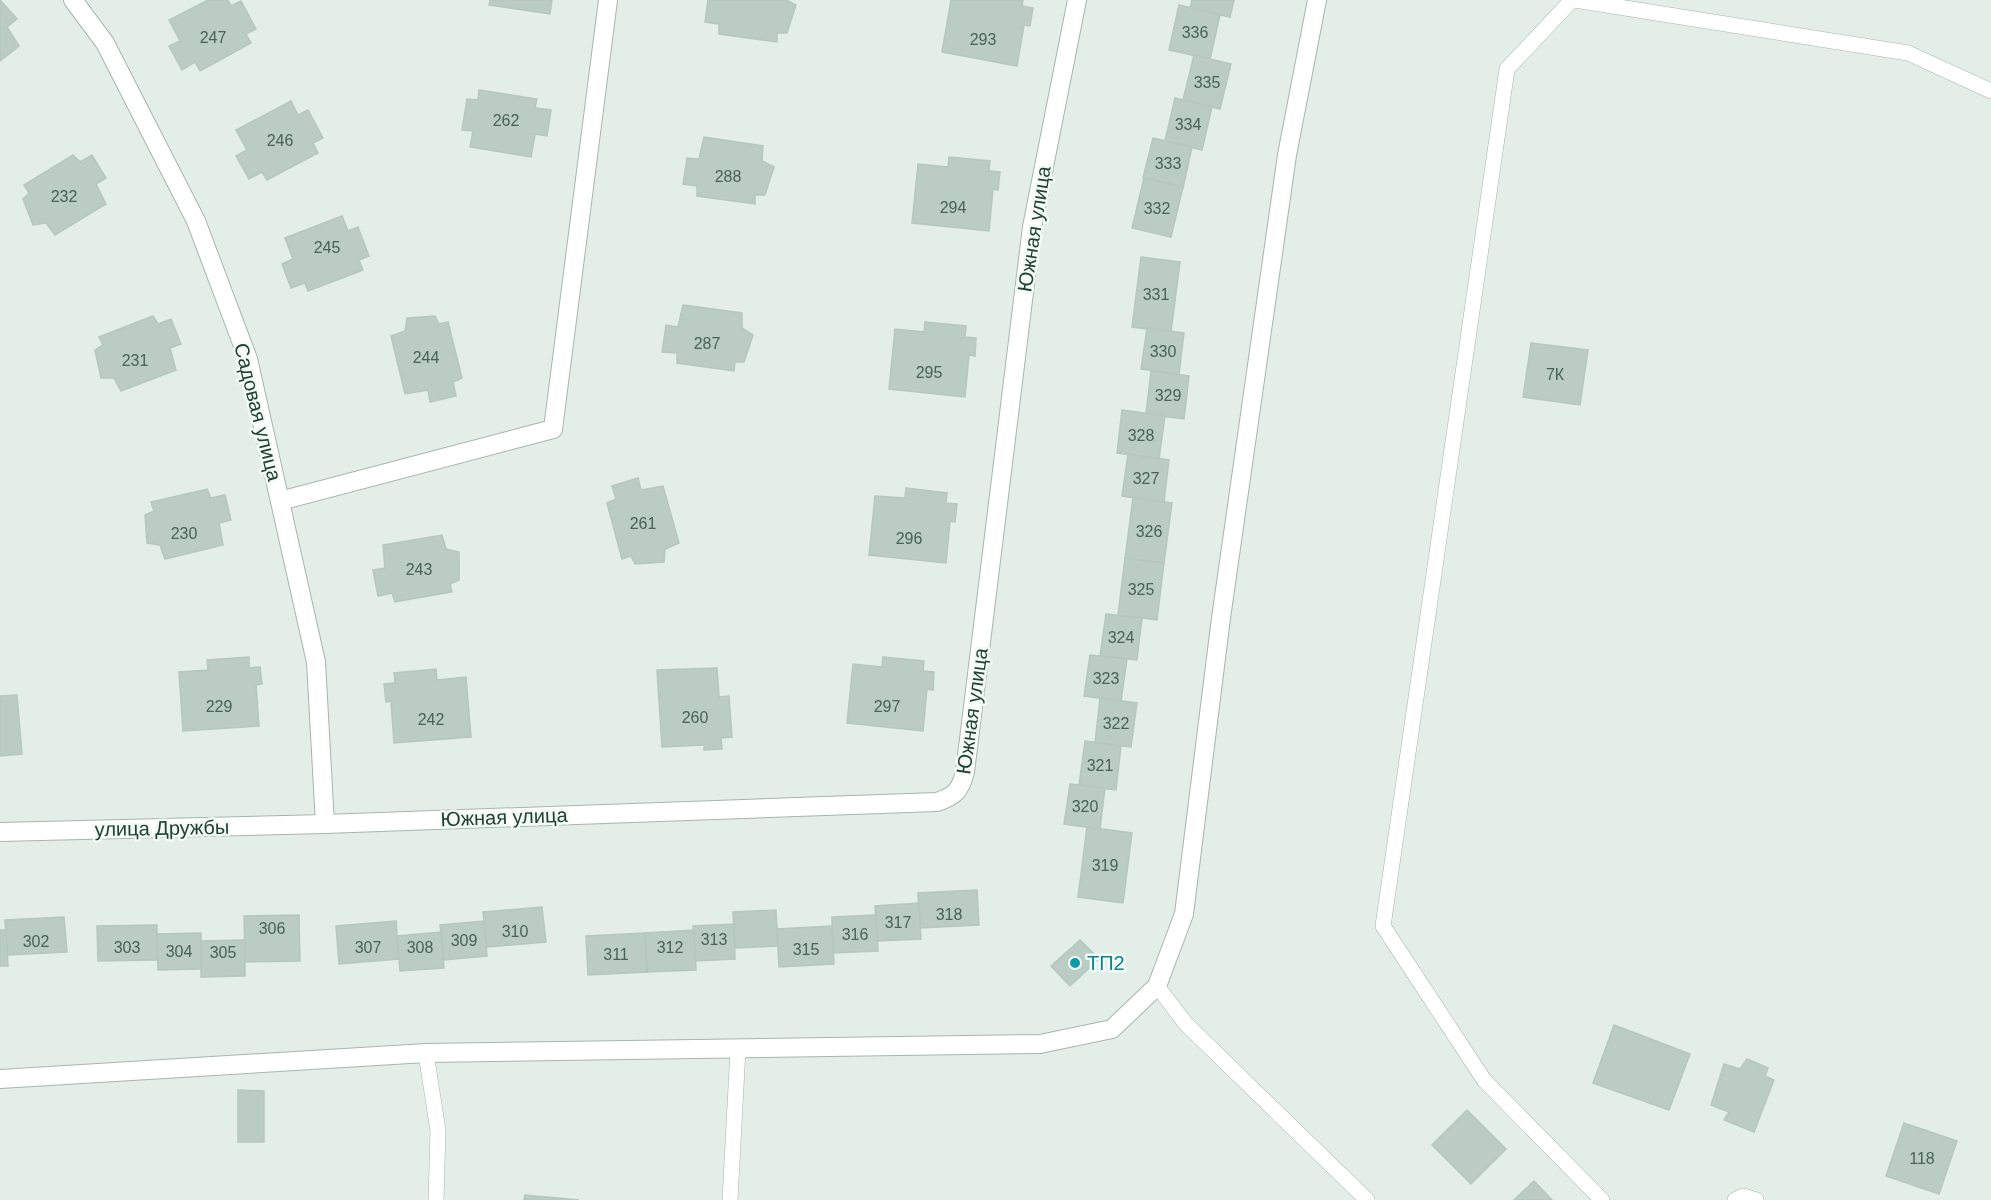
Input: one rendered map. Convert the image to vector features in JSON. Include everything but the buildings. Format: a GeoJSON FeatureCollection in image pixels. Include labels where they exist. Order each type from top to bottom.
{"type":"FeatureCollection","features":[{"type":"Feature","properties":{"kind":"street","name":"Садовая улица"},"geometry":{"type":"LineString","coordinates":[[73,0],[105,43],[196,221],[248,359],[316,662],[325,824]]}},
{"type":"Feature","properties":{"kind":"street"},"geometry":{"type":"LineString","coordinates":[[280,501],[553,429],[608,0]]}},
{"type":"Feature","properties":{"kind":"street","name":"Южная улица"},"geometry":{"type":"LineString","coordinates":[[325,824],[937,802],[952,797],[962,785],[965,772],[1032,227],[1077,0]]}},
{"type":"Feature","properties":{"kind":"street"},"geometry":{"type":"LineString","coordinates":[[0,1079],[426,1053],[1040,1044],[1112,1029],[1157,986],[1184,914],[1221,618],[1287,156],[1317,0]]}},
{"type":"Feature","properties":{"kind":"street","name":"улица Дружбы"},"geometry":{"type":"LineString","coordinates":[[0,832],[325,824]]}},
{"type":"Feature","properties":{"kind":"lane"},"geometry":{"type":"LineString","coordinates":[[1602,1200],[1484,1080],[1383,926],[1507,69],[1573,0],[1908,53],[1991,91]]}},
{"type":"Feature","properties":{"kind":"lane"},"geometry":{"type":"LineString","coordinates":[[1157,986],[1186,1024],[1367,1200]]}},
{"type":"Feature","properties":{"kind":"lane"},"geometry":{"type":"LineString","coordinates":[[730,1200],[738,1049]]}},
{"type":"Feature","properties":{"kind":"lane"},"geometry":{"type":"LineString","coordinates":[[426,1053],[438,1131],[436,1200]]}},
{"type":"Feature","properties":{"kind":"lane"},"geometry":{"type":"LineString","coordinates":[[1735,1200],[1743,1196],[1756,1200]]}},
{"type":"Feature","properties":{"kind":"place","name":"ТП2"},"geometry":{"type":"Point","coordinates":[1075,963]}}]}
